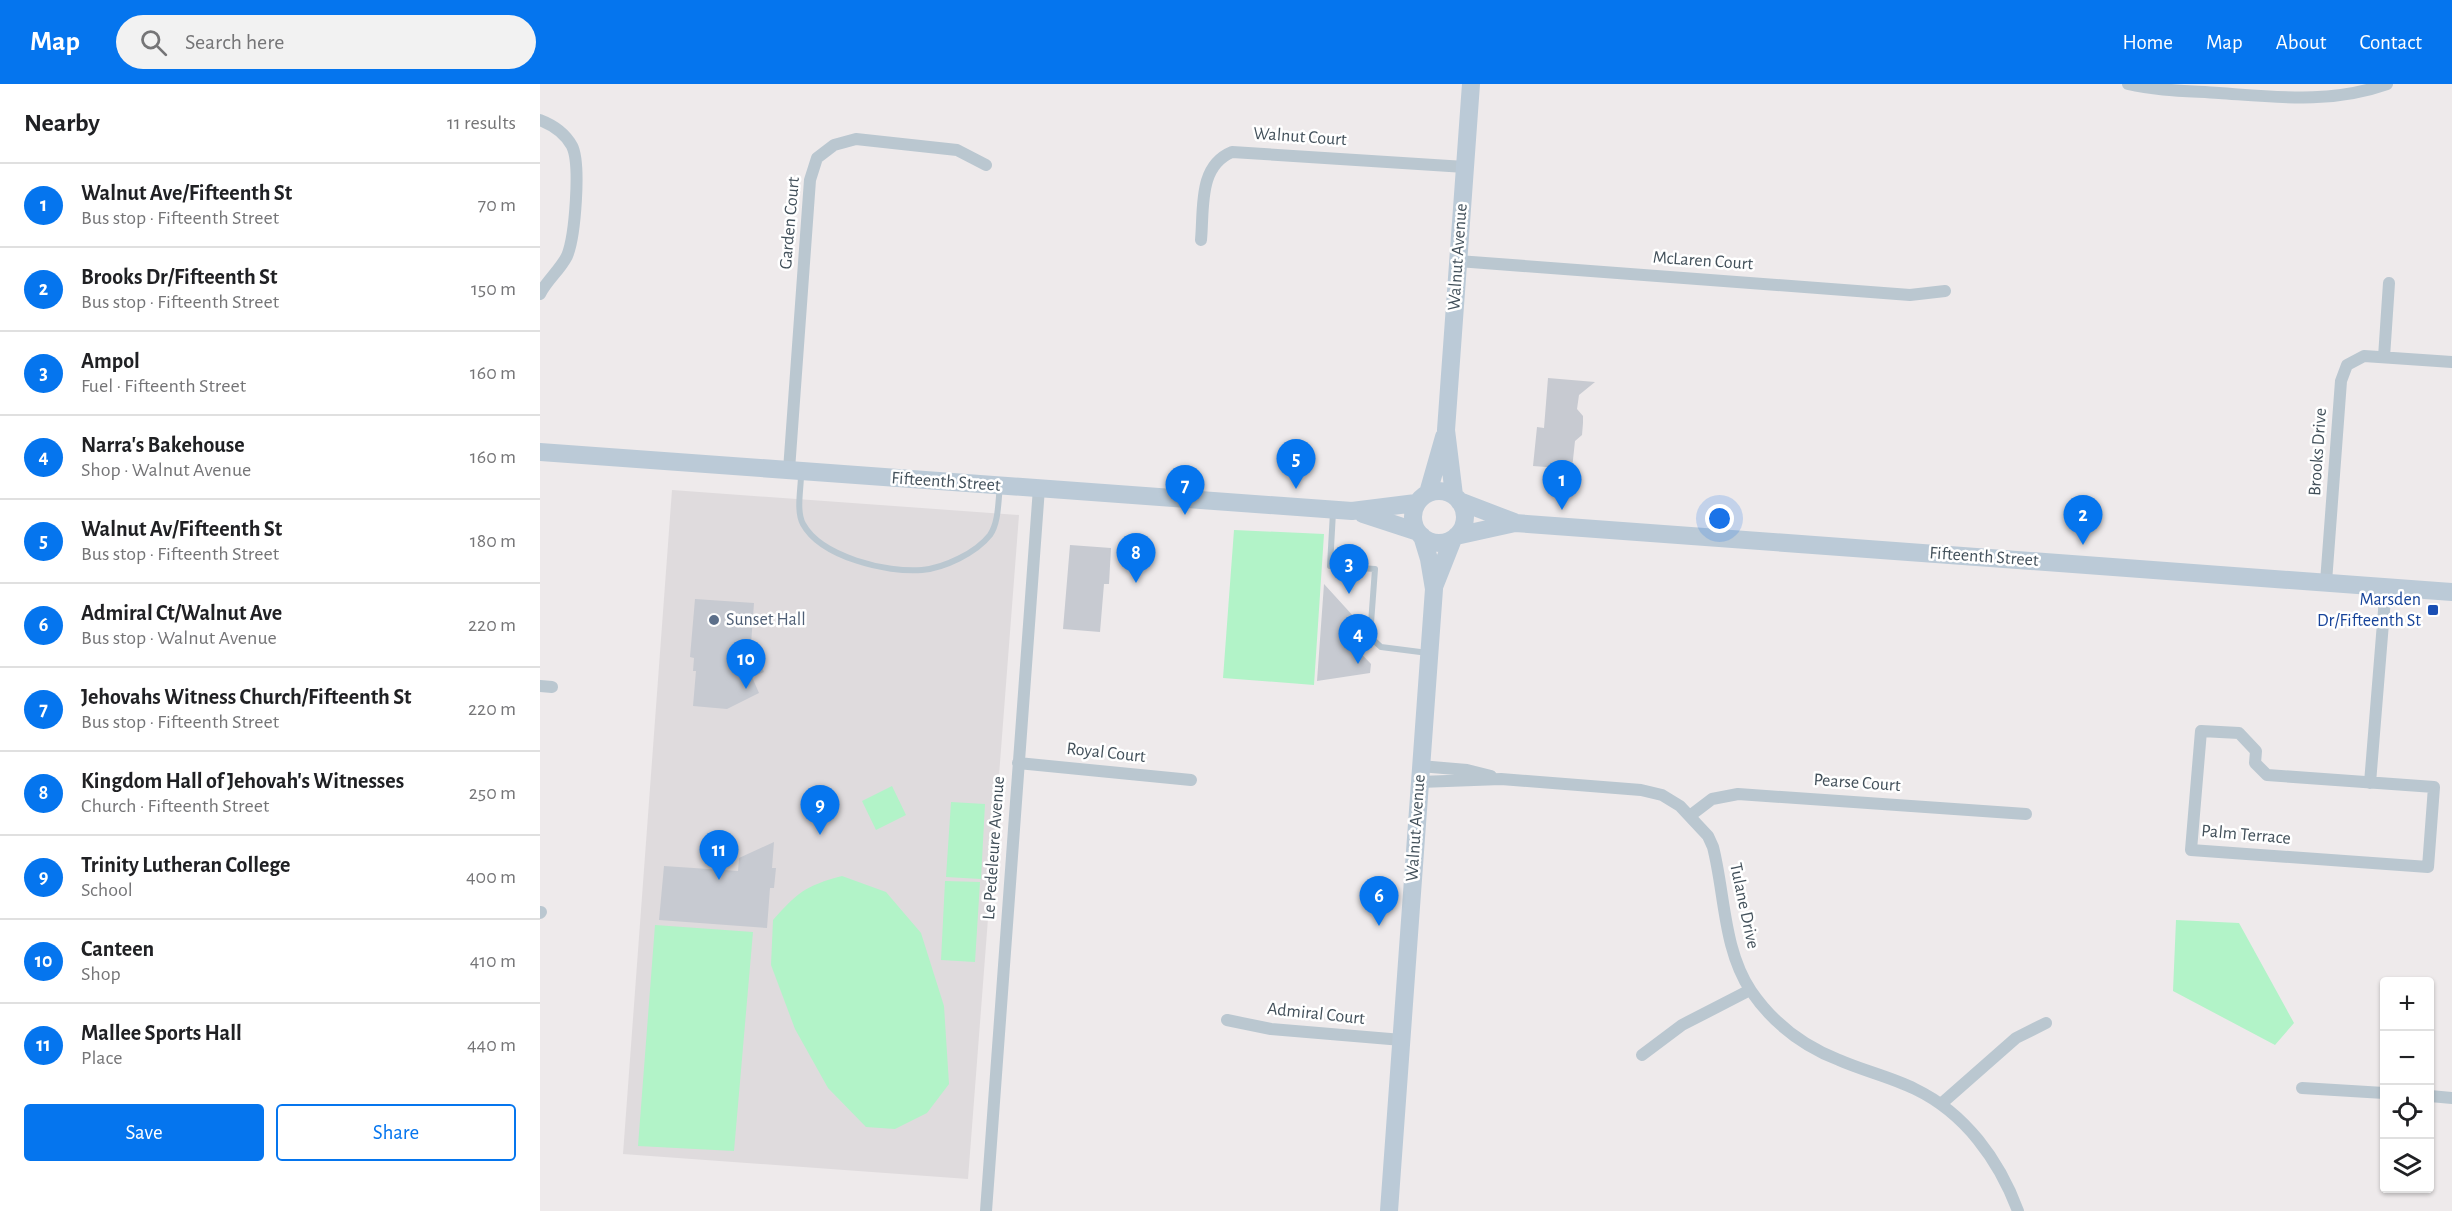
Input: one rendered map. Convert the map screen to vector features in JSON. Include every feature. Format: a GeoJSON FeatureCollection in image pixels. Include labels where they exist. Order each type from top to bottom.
{"type":"FeatureCollection","features":[{"type":"Feature","properties":{"kind":"street","name":"Walnut Avenue"},"geometry":{"type":"LineString","coordinates":[[1456,498],[1446,430],[1471,84]]}},
{"type":"Feature","properties":{"kind":"street"},"geometry":{"type":"LineString","coordinates":[[2128,84],[2164,89],[2242,89],[2296,99],[2353,94],[2387,84]]}},
{"type":"Feature","properties":{"kind":"street"},"geometry":{"type":"LineString","coordinates":[[540,120],[553,125],[572,145],[577,171],[570,246],[566,258],[540,294]]}},
{"type":"Feature","properties":{"kind":"street","name":"Garden Court"},"geometry":{"type":"LineString","coordinates":[[795,470],[810,180],[817,158],[834,145],[856,139],[957,150],[986,165]]}},
{"type":"Feature","properties":{"kind":"street","name":"Walnut Court"},"geometry":{"type":"LineString","coordinates":[[1201,240],[1206,177],[1216,162],[1232,152],[1465,167]]}},
{"type":"Feature","properties":{"kind":"street","name":"McLaren Court"},"geometry":{"type":"LineString","coordinates":[[1458,261],[1910,295],[1945,291]]}},
{"type":"Feature","properties":{"kind":"street"},"geometry":{"type":"LineString","coordinates":[[2384,357],[2389,283]]}},
{"type":"Feature","properties":{"kind":"street","name":"Brooks Drive"},"geometry":{"type":"LineString","coordinates":[[2326,582],[2343,372],[2347,365],[2357,358],[2384,357],[2452,362]]}},
{"type":"Feature","properties":{"kind":"street","name":"Walnut Avenue"},"geometry":{"type":"LineString","coordinates":[[1422,498],[1446,430]]}},
{"type":"Feature","properties":{"kind":"street","name":"Fifteenth Street"},"geometry":{"type":"LineString","coordinates":[[540,452],[1343,510],[1396,523],[1420,534]]}},
{"type":"Feature","properties":{"kind":"street","name":"Le Pedeleure Avenue"},"geometry":{"type":"LineString","coordinates":[[986,1211],[1039,488]]}},
{"type":"Feature","properties":{"kind":"street"},"geometry":{"type":"LineString","coordinates":[[1441,490],[1456,498],[1463,507],[1464,523],[1454,537],[1437,543],[1420,534],[1413,518],[1422,498],[1441,490]]}},
{"type":"Feature","properties":{"kind":"street","name":"Fifteenth Street"},"geometry":{"type":"LineString","coordinates":[[1343,510],[1422,498]]}},
{"type":"Feature","properties":{"kind":"street","name":"Fifteenth Street"},"geometry":{"type":"LineString","coordinates":[[1456,498],[1515,523]]}},
{"type":"Feature","properties":{"kind":"street","name":"Fifteenth Street"},"geometry":{"type":"LineString","coordinates":[[1454,537],[1515,523],[2452,591]]}},
{"type":"Feature","properties":{"kind":"street","name":"Walnut Avenue"},"geometry":{"type":"LineString","coordinates":[[1389,1211],[1434,589],[1429,559],[1420,534]]}},
{"type":"Feature","properties":{"kind":"street","name":"Walnut Avenue"},"geometry":{"type":"LineString","coordinates":[[1434,589],[1454,537]]}},
{"type":"Feature","properties":{"kind":"street"},"geometry":{"type":"LineString","coordinates":[[2370,783],[2386,586]]}},
{"type":"Feature","properties":{"kind":"street","name":"Palm Terrace"},"geometry":{"type":"LineString","coordinates":[[2201,730],[2240,733],[2256,751],[2255,763],[2267,775],[2370,783],[2434,787],[2428,867],[2191,850],[2201,730]]}},
{"type":"Feature","properties":{"kind":"street","name":"Royal Court"},"geometry":{"type":"LineString","coordinates":[[1018,763],[1191,780]]}},
{"type":"Feature","properties":{"kind":"street","name":"Tulane Drive"},"geometry":{"type":"LineString","coordinates":[[1420,774],[1467,770],[1501,779],[1641,790],[1662,795],[1680,806],[1691,815],[1708,836],[1713,847],[1730,938],[1738,966],[1750,990],[1771,1016],[1810,1047],[1915,1089],[1941,1104],[1973,1134],[1992,1159],[2007,1184],[2018,1211]]}},
{"type":"Feature","properties":{"kind":"street","name":"Pearse Court"},"geometry":{"type":"LineString","coordinates":[[1691,815],[1712,799],[1738,794],[2026,814]]}},
{"type":"Feature","properties":{"kind":"street"},"geometry":{"type":"LineString","coordinates":[[1642,1055],[1682,1025],[1750,990]]}},
{"type":"Feature","properties":{"kind":"street","name":"Admiral Court"},"geometry":{"type":"LineString","coordinates":[[1227,1020],[1271,1029],[1402,1040]]}},
{"type":"Feature","properties":{"kind":"street"},"geometry":{"type":"LineString","coordinates":[[1941,1104],[2016,1038],[2046,1023]]}},
{"type":"Feature","properties":{"kind":"street"},"geometry":{"type":"LineString","coordinates":[[2302,1088],[2380,1093]]}},
{"type":"Feature","properties":{"kind":"street"},"geometry":{"type":"LineString","coordinates":[[2434,1096],[2452,1098]]}},
{"type":"Feature","properties":{"kind":"lane"},"geometry":{"type":"LineString","coordinates":[[795,470],[801,519],[810,535],[821,545],[837,554],[863,563],[921,571],[935,568],[966,554],[990,535],[998,511],[1000,486]]}},
{"type":"Feature","properties":{"kind":"lane"},"geometry":{"type":"LineString","coordinates":[[1343,510],[1330,566],[1375,569],[1370,637],[1381,647],[1429,653]]}},
{"type":"Feature","properties":{"kind":"shaded area"},"geometry":{"type":"Polygon","coordinates":[[[672,490],[1019,515],[968,1179],[623,1154],[672,490]]]}},
{"type":"Feature","properties":{"kind":"green space"},"geometry":{"type":"Polygon","coordinates":[[[1234,530],[1324,534],[1314,685],[1223,678],[1234,530]]]}},
{"type":"Feature","properties":{"kind":"green space"},"geometry":{"type":"Polygon","coordinates":[[[892,786],[906,815],[876,830],[862,801],[892,786]]]}},
{"type":"Feature","properties":{"kind":"green space"},"geometry":{"type":"Polygon","coordinates":[[[951,802],[985,804],[981,879],[946,877],[951,802]]]}},
{"type":"Feature","properties":{"kind":"green space"},"geometry":{"type":"Polygon","coordinates":[[[842,876],[886,892],[921,933],[944,1006],[949,1084],[927,1113],[895,1129],[866,1127],[828,1088],[795,1029],[771,965],[773,920],[803,891],[842,876]]]}},
{"type":"Feature","properties":{"kind":"green space"},"geometry":{"type":"Polygon","coordinates":[[[945,881],[980,882],[975,962],[941,960],[945,881]]]}},
{"type":"Feature","properties":{"kind":"green space"},"geometry":{"type":"Polygon","coordinates":[[[2176,920],[2239,923],[2294,1023],[2275,1045],[2173,991],[2176,920]]]}},
{"type":"Feature","properties":{"kind":"green space"},"geometry":{"type":"Polygon","coordinates":[[[655,925],[753,932],[734,1151],[638,1146],[655,925]]]}},
{"type":"Feature","properties":{"kind":"building"},"geometry":{"type":"Polygon","coordinates":[[[1548,378],[1595,382],[1579,395],[1577,409],[1583,416],[1582,435],[1575,441],[1572,469],[1533,466],[1537,427],[1544,428],[1548,378]]]}},
{"type":"Feature","properties":{"kind":"building"},"geometry":{"type":"Polygon","coordinates":[[[1070,545],[1111,548],[1109,584],[1104,584],[1100,632],[1063,629],[1070,545]]]}},
{"type":"Feature","properties":{"kind":"building"},"geometry":{"type":"Polygon","coordinates":[[[1324,584],[1355,618],[1353,645],[1371,664],[1370,673],[1317,681],[1324,584]]]}},
{"type":"Feature","properties":{"kind":"building"},"geometry":{"type":"Polygon","coordinates":[[[695,599],[754,603],[751,644],[764,672],[752,677],[759,693],[727,709],[693,706],[696,671],[693,671],[694,658],[690,657],[695,599]]]}},
{"type":"Feature","properties":{"kind":"building"},"geometry":{"type":"Polygon","coordinates":[[[774,842],[772,868],[776,868],[774,888],[770,888],[767,928],[659,920],[664,866],[738,871],[739,858],[774,842]]]}},
{"type":"Feature","properties":{"kind":"place","name":"Walnut Av/Fifteenth St"},"geometry":{"type":"Point","coordinates":[1296,489]}},
{"type":"Feature","properties":{"kind":"place","name":"Walnut Ave/Fifteenth St"},"geometry":{"type":"Point","coordinates":[1562,510]}},
{"type":"Feature","properties":{"kind":"place","name":"Jehovahs Witness Church/Fifteenth St"},"geometry":{"type":"Point","coordinates":[1185,515]}},
{"type":"Feature","properties":{"kind":"place","name":"Brooks Dr/Fifteenth St"},"geometry":{"type":"Point","coordinates":[2083,545]}},
{"type":"Feature","properties":{"kind":"place","name":"Kingdom Hall of Jehovah's Witnesses"},"geometry":{"type":"Point","coordinates":[1136,583]}},
{"type":"Feature","properties":{"kind":"place","name":"Ampol"},"geometry":{"type":"Point","coordinates":[1349,594]}},
{"type":"Feature","properties":{"kind":"place","name":"Marsden Dr/Fifteenth St"},"geometry":{"type":"Point","coordinates":[2433,610]}},
{"type":"Feature","properties":{"kind":"place","name":"Sunset Hall"},"geometry":{"type":"Point","coordinates":[714,620]}},
{"type":"Feature","properties":{"kind":"place","name":"Narra's Bakehouse"},"geometry":{"type":"Point","coordinates":[1358,664]}},
{"type":"Feature","properties":{"kind":"place","name":"Canteen"},"geometry":{"type":"Point","coordinates":[746,689]}},
{"type":"Feature","properties":{"kind":"place","name":"Trinity Lutheran College"},"geometry":{"type":"Point","coordinates":[820,835]}},
{"type":"Feature","properties":{"kind":"place","name":"Mallee Sports Hall"},"geometry":{"type":"Point","coordinates":[719,880]}},
{"type":"Feature","properties":{"kind":"place","name":"Admiral Ct/Walnut Ave"},"geometry":{"type":"Point","coordinates":[1379,926]}}]}
